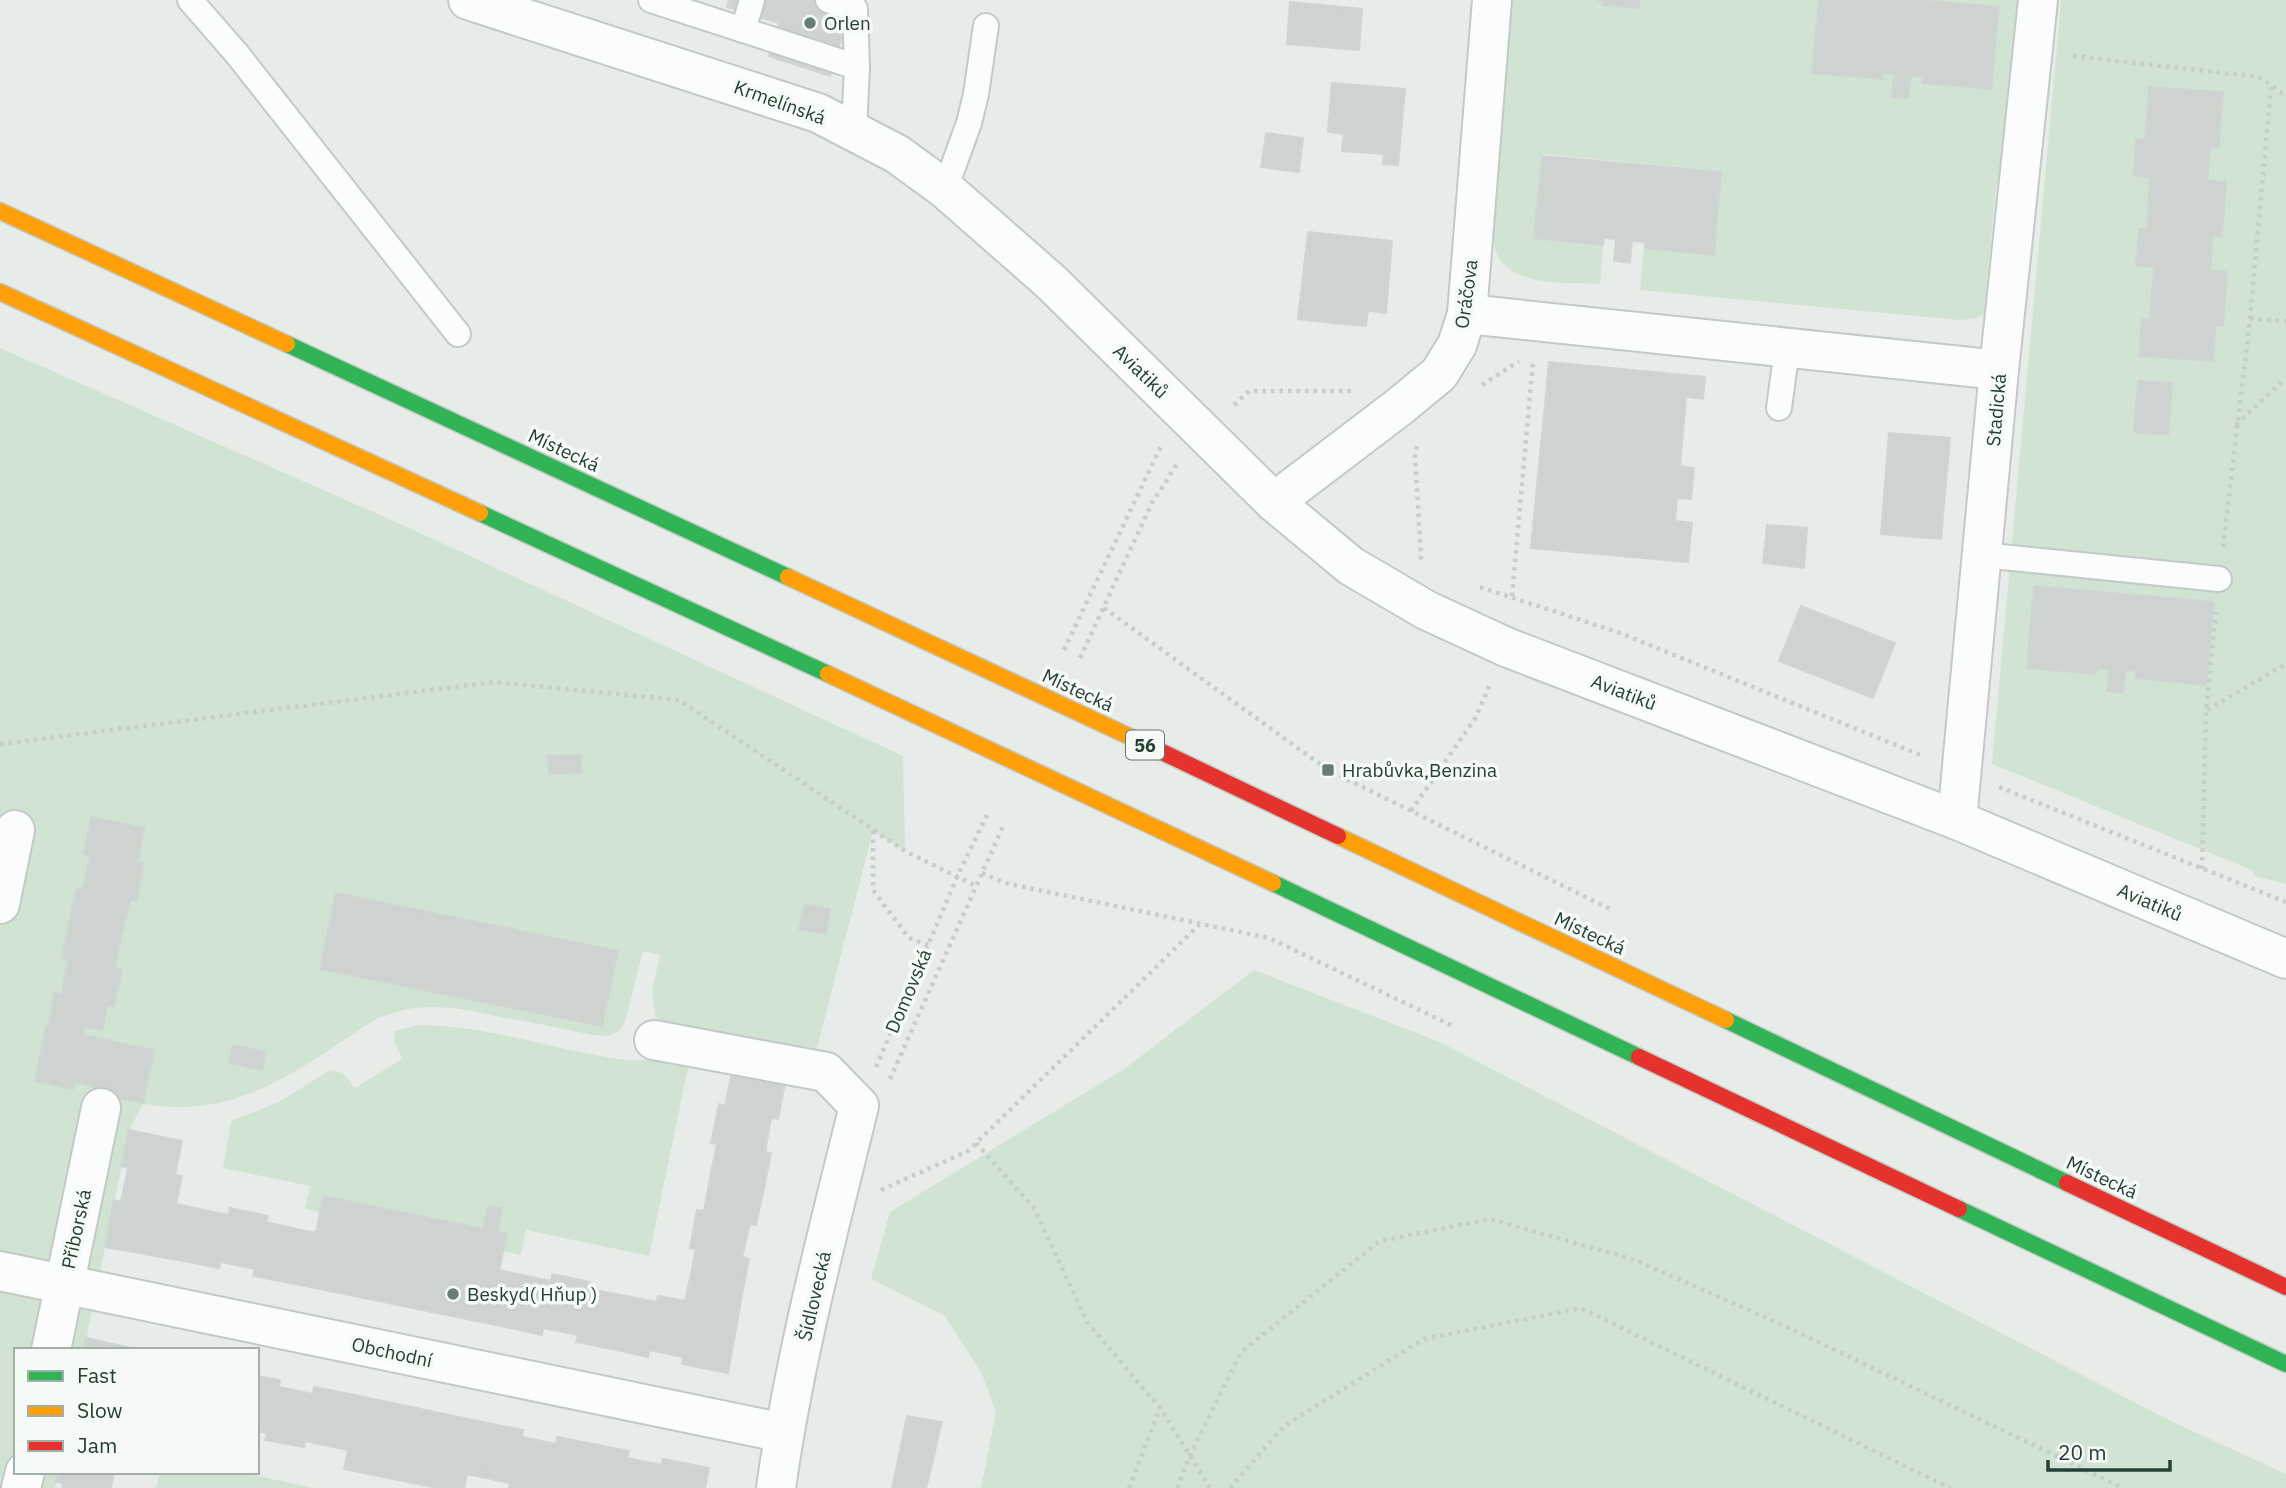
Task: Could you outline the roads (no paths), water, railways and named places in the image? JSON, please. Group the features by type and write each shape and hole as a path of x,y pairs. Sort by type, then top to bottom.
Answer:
{"highway":[{"name":"Místecká","path":"0,211 1041,696 2286,1287"},
{"path":"0,292 1021,763 2286,1364"}],"street":[{"name":"Krmelínská","path":"468,0 818,113 897,154 945,189 1051,282"},
{"name":"Oráčova","path":"1274,502 1439,374 1457,345 1467,314 1492,0"},
{"name":"Stadická","path":"1958,820 1999,370 2038,0"},
{"name":"Aviatiků","path":"1051,282 1193,447 1274,502 1351,566 1426,610 1506,647 1958,820 2286,959"},
{"path":"1467,314 1536,336 1787,348 1999,370"},
{"path":"0,904 15,830"},
{"name":"Šídlovecká","path":"654,1040 826,1072 859,1106 784,1433 776,1488"},
{"name":"Příborská","path":"51,1348 101,1108"},
{"name":"Obchodní","path":"0,1272 784,1433"}],"lane":[{"path":"190,0 237,54 458,334"},
{"path":"651,0 857,67"},
{"path":"743,30 752,0"},
{"path":"828,0 855,9 857,67 853,130"},
{"path":"945,189 974,104 986,26"},
{"path":"1779,408 1787,348"},
{"path":"1982,555 2220,579"}],"place":[{"name":"Orlen","path":"810,23"},
{"name":"Hrabůvka,Benzina","path":"1328,770"},
{"name":"Beskyd( Hňup )","path":"453,1294"}]}
